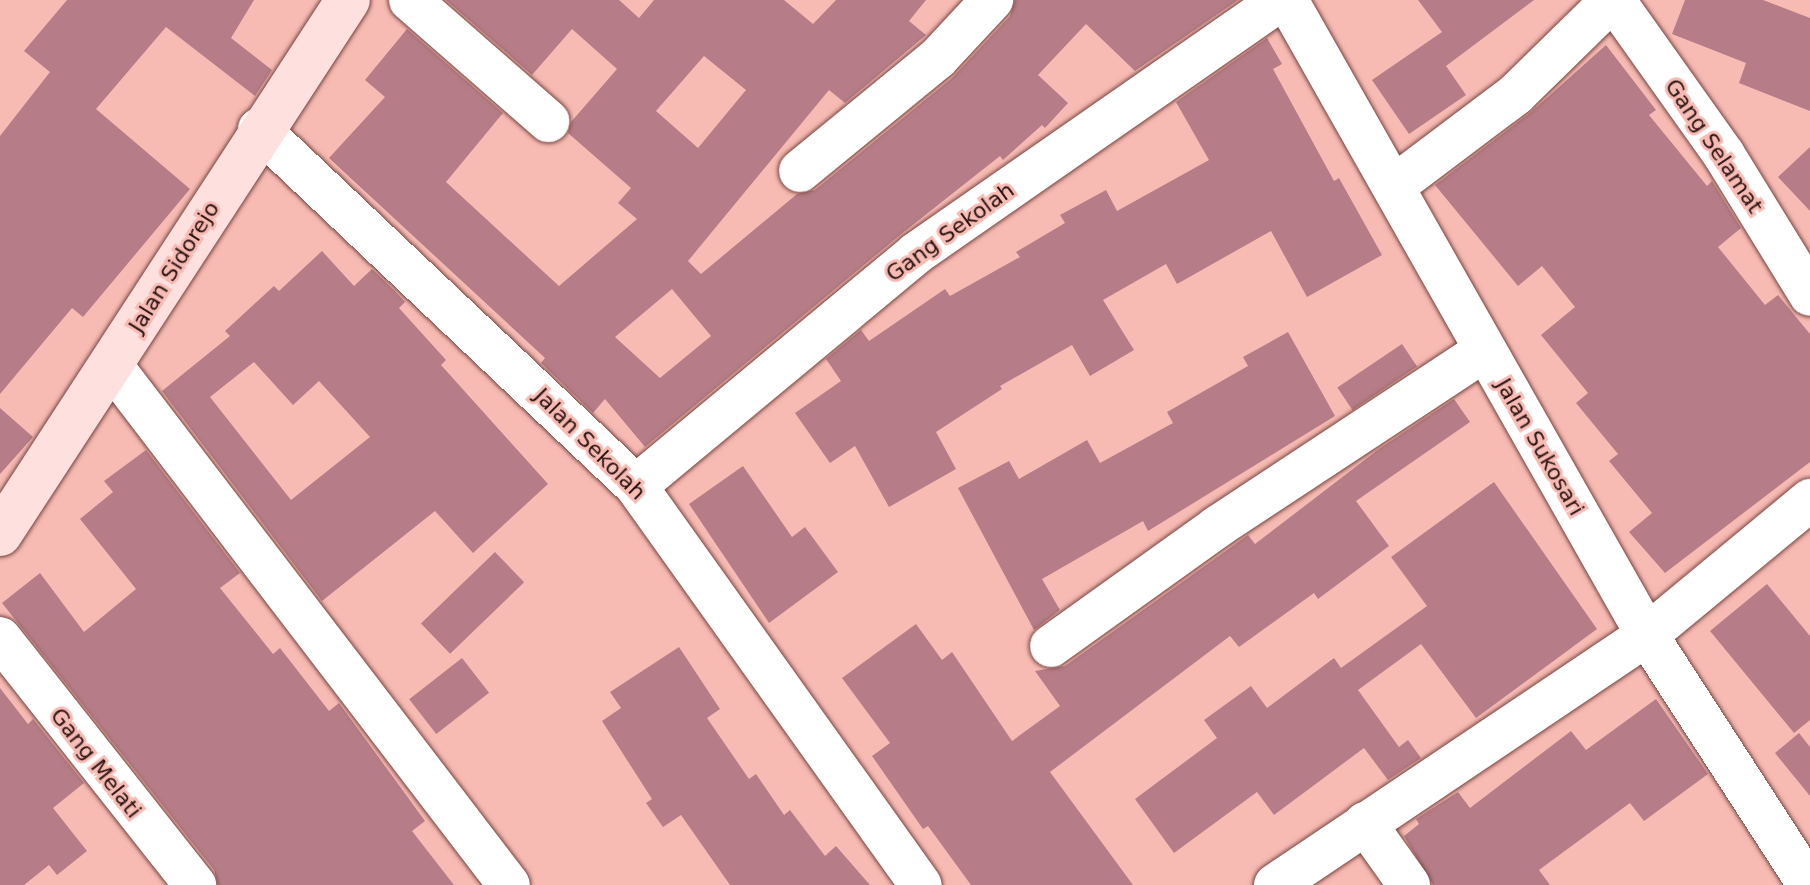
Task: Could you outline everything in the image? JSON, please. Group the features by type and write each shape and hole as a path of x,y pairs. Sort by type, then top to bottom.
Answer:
{"street":[{"name":"Jalan Sidorejo","path":"0,534 112,366 259,129 348,0"},
{"path":"410,0 548,121"},
{"path":"800,171 937,59 992,0"},
{"name":"Gang Sekolah","path":"636,486 915,254 1280,0"},
{"name":"Jalan Sukosari","path":"1287,0 1647,635 1809,885"},
{"path":"1394,186 1516,94 1613,0"},
{"name":"Gang Selamat","path":"1613,0 1724,155 1810,295"},
{"name":"Jalan Sekolah","path":"259,129 636,486 921,885"},
{"path":"1051,646 1217,527 1485,350"},
{"path":"112,366 509,885"},
{"path":"1275,885 1647,635 1810,500"},
{"name":"Gang Melati","path":"0,638 195,885"},
{"path":"1365,823 1409,885"}],"building":[{"path":"67,0 254,0 231,38 272,70 255,96 166,27 96,109 190,189 83,317 72,308 0,394 0,136 50,72 24,51"},
{"path":"446,0 619,0 639,18 654,0 784,0 813,24 836,0 926,0 909,21 926,35 845,103 829,90 688,261 701,274 797,194 815,190 952,78 1010,16 1015,0 1238,0 1135,71 1086,24 1038,75 1068,103 1045,128 1042,125 1003,160 1000,156 900,235 645,447 605,399 593,413 541,363 545,358 329,158 385,97 365,80 407,29 503,113 446,182 559,286 637,219 618,203 631,188 568,133 571,122 617,69 572,29 532,75","holes":["704,56 746,90 698,148 656,111","672,289 711,336 660,378 615,337"]},
{"path":"1418,0 1534,0 1446,66 1466,95 1409,134 1372,80 1442,32"},
{"path":"1685,0 1763,0 1810,18 1810,111 1739,83 1746,63 1672,34"},
{"path":"1267,38 1282,64 1273,69 1334,181 1339,178 1382,255 1307,297 1271,231 1177,284 1166,264 1103,300 1134,350 1090,376 1072,345 1000,386 1002,389 936,432 956,469 889,507 855,446 830,463 795,413 841,381 826,359 861,330 869,341 945,289 950,296 1020,257 1016,252 1065,223 1060,215 1106,190 1117,211 1209,160 1176,102"},
{"path":"1606,45 1656,110 1649,115 1707,186 1712,181 1741,228 1718,247 1765,305 1778,295 1810,334 1810,462 1665,573 1629,532 1652,513 1609,461 1618,454 1576,403 1588,393 1541,335 1575,307 1542,266 1518,286 1435,185 1530,113"},
{"path":"1810,147 1810,211 1778,177"},
{"path":"322,251 354,286 372,269 405,302 399,308 446,360 441,365 548,484 473,553 435,511 322,601 162,391 230,336 225,331 274,286 279,291","holes":["254,362 293,405 319,381 370,437 291,500 210,397"]},
{"path":"1288,332 1335,416 1148,531 1143,521 1042,579 1060,610 1034,630 958,488 1009,461 1019,479 1087,440 1100,463 1173,423 1167,412 1248,366 1243,357"},
{"path":"1402,344 1417,366 1352,410 1337,388"},
{"path":"1454,399 1470,422 1356,501 1389,546 1318,599 1314,593 1239,647 1230,636 1050,772 1133,885 971,885 928,826 923,829 872,756 890,743 842,678 916,624 942,660 952,652 1012,741 1060,706 1035,671 1065,666 1248,535 1255,544 1379,449"},
{"path":"0,408 33,437 0,474"},
{"path":"146,450 240,573 220,588 273,654 280,648 329,711 339,703 425,821 412,831 454,885 218,885 214,870 2,603 40,573 84,632 136,589 80,519 113,492 104,481"},
{"path":"743,466 792,537 805,527 838,572 769,623 689,504"},
{"path":"1494,482 1597,629 1476,718 1421,644 1358,690 1399,747 1408,740 1421,758 1388,780 1364,748 1274,815 1257,792 1174,853 1135,799 1217,738 1204,720 1251,686 1267,708 1334,658 1341,668 1427,606 1391,557"},
{"path":"495,552 524,582 450,654 421,624"},
{"path":"1767,584 1810,636 1810,720 1794,733 1710,631"},
{"path":"679,647 720,709 707,718 749,779 756,774 784,815 790,810 825,856 836,846 870,885 730,885 681,815 663,827 646,803 652,799 602,721 621,708 610,692"},
{"path":"462,658 489,693 436,734 409,699"},
{"path":"0,688 28,724 33,719 84,783 53,808 87,851 57,875 49,865 24,885 0,885"},
{"path":"1656,699 1708,774 1644,821 1630,803 1539,870 1550,885 1433,885 1404,836 1419,824 1416,819 1458,792 1470,808 1571,731 1586,750"},
{"path":"1799,733 1810,747 1810,796 1775,753"}]}
